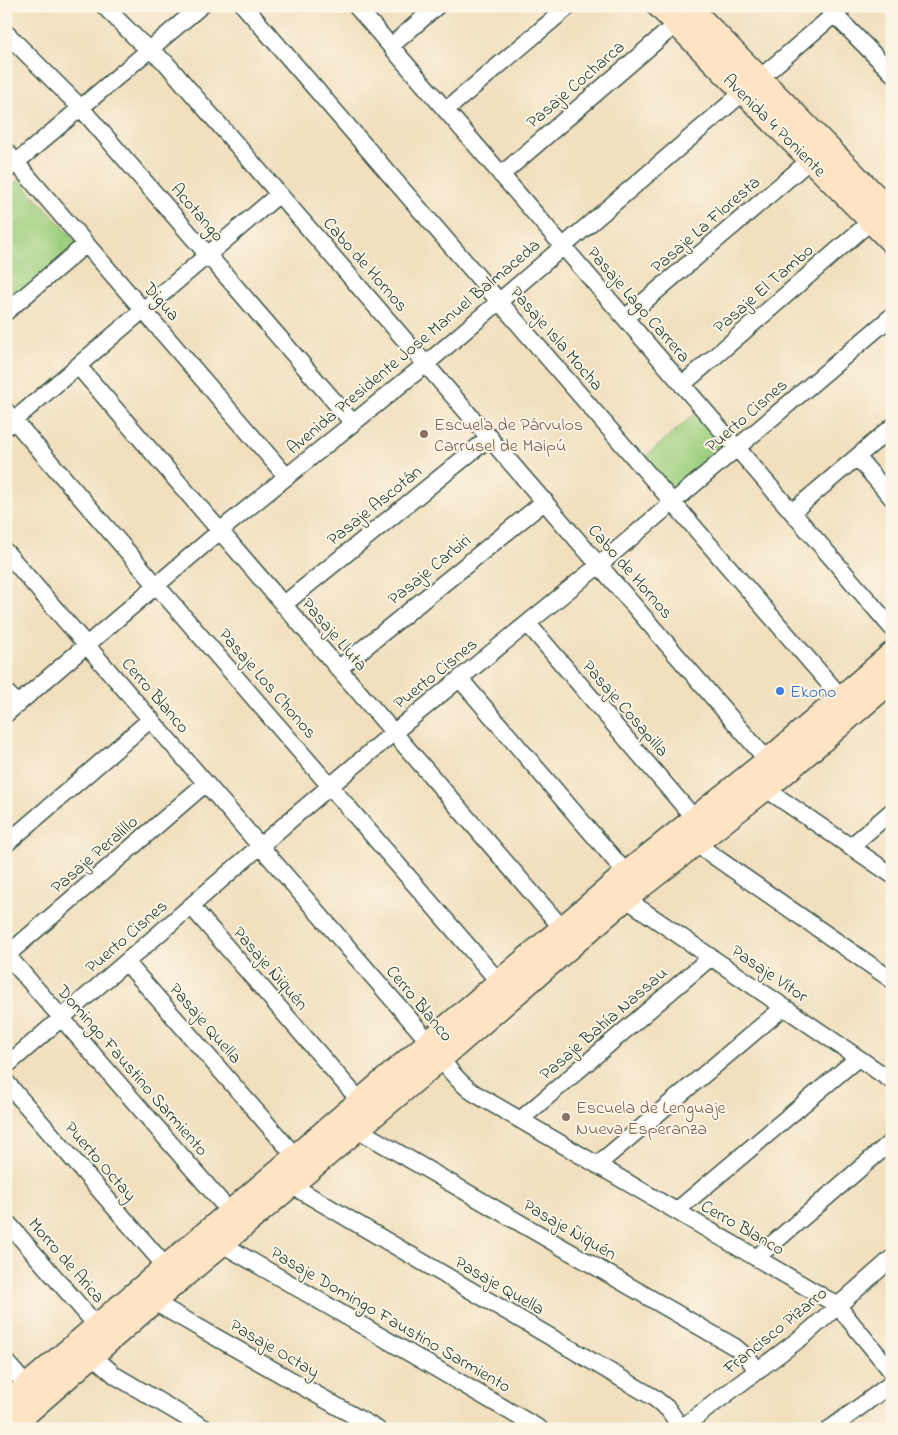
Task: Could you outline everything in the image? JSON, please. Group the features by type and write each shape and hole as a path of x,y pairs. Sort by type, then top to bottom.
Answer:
{"street":[{"name":"Cabo de Hornos","path":"104,6 139,41 162,58 767,760"},
{"path":"10,162 81,108 201,6"},
{"name":"Pasaje Isla Mocha","path":"244,6 840,696"},
{"name":"Pasaje Lago Carrera","path":"356,6 892,628"},
{"path":"391,46 437,6"},
{"path":"446,110 569,6"},
{"name":"Avenida 4 Poniente","path":"658,6 892,243"},
{"name":"Avenida 4 Poniente","path":"689,6 892,212"},
{"path":"835,9 892,73"},
{"name":"Avenida Presidente Jose Manuel Balmaceda","path":"12,710 221,530 426,364 499,302 743,93 835,9"},
{"name":"Pasaje Cocharca","path":"502,175 676,24"},
{"name":"Acotango","path":"6,33 81,108 353,423"},
{"name":"Pasaje La Floresta","path":"625,318 810,160"},
{"name":"Digua","path":"10,162 86,244 287,477"},
{"path":"9,419 78,366 279,194"},
{"name":"Pasaje El Tambo","path":"682,385 870,222"},
{"path":"6,312 86,244"},
{"name":"Puerto Cisnes","path":"6,1066 330,786 600,565 892,316"},
{"name":"Pasaje Lluta","path":"78,366 562,928"},
{"name":"Pasaje Los Chonos","path":"9,419 156,585 499,982"},
{"path":"792,512 892,427"},
{"name":"Pasaje Ascotán","path":"283,605 490,437"},
{"path":"856,457 892,498"},
{"name":"Pasaje Carbiri","path":"338,668 545,501"},
{"name":"Cerro Blanco","path":"6,552 470,1090 837,1305 892,1372"},
{"name":"Pasaje Cosapilla","path":"528,624 694,818"},
{"path":"9,1429 154,1302 357,1129 435,1051 499,982 626,872 767,760 892,653"},
{"path":"460,678 626,872"},
{"path":"6,1403 360,1101 435,1051 766,789 892,681"},
{"path":"6,692 12,710"},
{"path":"6,844 151,719"},
{"name":"Pasaje Peralillo","path":"7,954 206,783"},
{"path":"766,789 892,875"},
{"path":"850,847 892,810"},
{"path":"695,844 892,980"},
{"name":"Pasaje Vítor","path":"626,898 892,1080"},
{"name":"Pasaje Ñiquén","path":"191,906 360,1101"},
{"name":"Domingo Faustino Sarmiento","path":"7,954 230,1212"},
{"name":"Pasaje Bahía Nassau","path":"520,1120 711,957"},
{"name":"Pasaje Quella","path":"126,962 295,1156"},
{"path":"597,1165 784,1007"},
{"path":"676,1211 858,1058"},
{"name":"Puerto Octay","path":"6,1082 166,1266"},
{"name":"Pasaje Ñiquén","path":"357,1129 734,1347 748,1358 758,1371"},
{"path":"756,1258 892,1141"},
{"name":"Pasaje Quella","path":"291,1186 653,1397 668,1409 681,1428"},
{"name":"Morro de Arica","path":"6,1221 97,1326"},
{"name":"Pasaje Domingo Faustino Sarmiento","path":"222,1244 540,1429"},
{"name":"Francisco Pizarro","path":"681,1428 806,1334 892,1258"},
{"name":"Pasaje Octay","path":"154,1302 377,1429"},
{"path":"93,1356 116,1376 206,1429"},
{"path":"6,1362 27,1386"},
{"path":"830,1429 892,1383"}],"green space":[{"path":"19,180 76,241 76,247 6,307 6,190"},
{"path":"698,411 730,449 676,495 644,458"}],"place":[{"name":"Escuela de Párvulos Carrusel de Maipú","path":"424,434"},
{"name":"Ekono","path":"780,691"},
{"name":"Escuela de Lenguaje Nueva Esperanza","path":"566,1117"}]}
